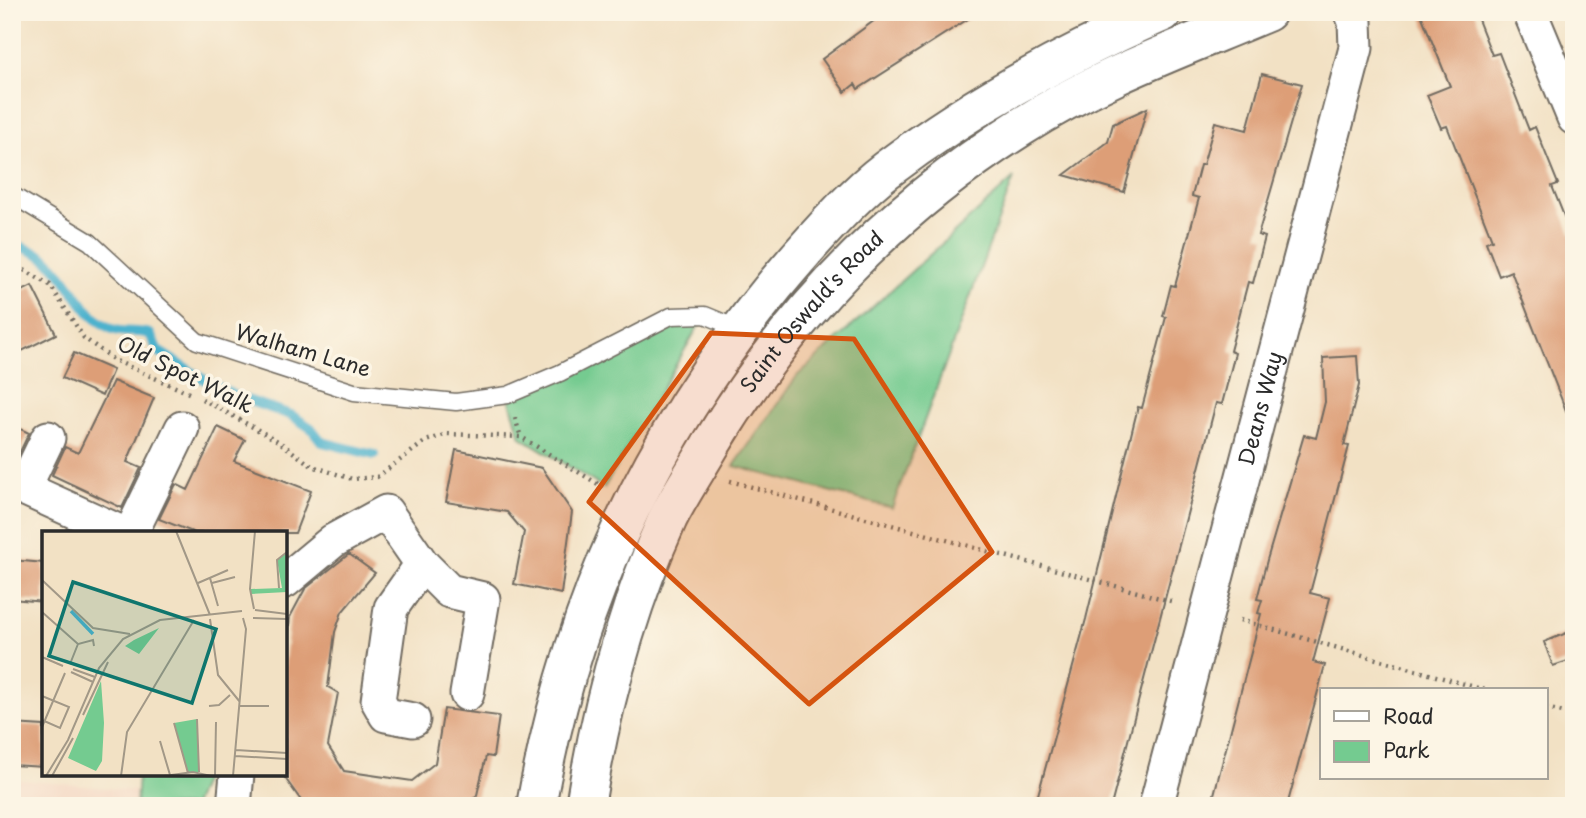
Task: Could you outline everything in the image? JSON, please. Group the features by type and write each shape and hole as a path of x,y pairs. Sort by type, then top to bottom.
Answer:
{"main road":[{"name":"Saint Oswald's Road","path":"536,806 574,648 632,502 689,400 739,329 802,252 884,171 997,94 1163,12"},
{"name":"Saint Oswald's Road","path":"585,806 599,723 631,614 669,517 764,363 808,309 845,267 930,189 1022,126 1089,89 1267,12"}],"street":[{"name":"Deans Way","path":"1156,806 1205,611 1356,48 1355,21 1351,12"},
{"path":"1530,12 1574,118"},
{"path":"132,531 182,428"},
{"path":"48,438 18,485 91,526 113,531"},
{"path":"287,579 332,541 386,512 422,564 449,591 483,599 467,694"},
{"path":"413,720 386,715 378,701 391,608 422,564"},
{"path":"234,806 237,776"}],"lane":[{"name":"Walham Lane","path":"12,195 90,242 197,341 354,392 456,402 508,395 561,373 671,316 705,315 739,329"}],"path":[{"name":"Old Spot Walk","path":"12,263 50,285 84,338 114,360 223,408 312,466 352,479 377,477 426,441 447,434 521,437 632,502"},
{"path":"695,471 1478,688"},
{"path":"1548,708 1574,715"}],"highlighted area":[{"path":"711,333 854,339 992,552 809,704 589,502"}],"shaded area":[{"path":"12,779 137,791 135,806 12,806"}],"green space":[{"path":"1014,178 892,508 734,466 797,376"},
{"path":"705,315 604,488 521,437 508,395 671,316"},
{"path":"138,776 204,779 193,806 136,806"}],"building":[{"path":"886,12 979,12 858,89 855,84 845,92 822,59"},
{"path":"1420,12 1475,12 1492,55 1499,53 1529,130 1535,127 1558,184 1552,186 1574,241 1574,431 1511,271 1499,276 1486,242 1492,240 1447,126 1441,128 1427,95 1450,86"},
{"path":"1262,74 1302,84 1258,235 1265,237 1253,283 1248,282 1230,351 1235,353 1222,404 1216,403 1111,806 1035,806 1086,619 1138,407 1142,408 1166,317 1163,316 1171,285 1175,286 1199,198 1192,196 1200,165 1203,165 1215,122 1247,130"},
{"path":"1147,108 1124,192 1064,175 1108,142 1113,124"},
{"path":"32,286 56,334 12,356 12,296"},
{"path":"74,353 113,370 102,396 62,378"},
{"path":"1357,356 1359,385 1344,445 1349,446 1310,593 1330,598 1313,662 1325,665 1287,806 1211,806 1261,614 1258,613 1262,600 1257,599 1267,560 1304,435 1316,438 1325,402 1323,358"},
{"path":"113,381 154,398 127,462 141,468 122,508 52,475 65,447 78,453"},
{"path":"12,425 29,433 17,458 12,456"},
{"path":"218,427 245,440 234,461 311,491 295,533 287,533 190,531 159,519 176,484 188,490"},
{"path":"456,450 542,468 572,512 561,594 514,584 524,532 507,512 446,502"},
{"path":"349,554 375,573 342,612 335,632 328,687 338,693 328,746 344,771 412,781 435,763 444,709 499,716 493,757 486,756 477,795 466,806 305,806 285,776 287,644 290,617 305,589"},
{"path":"12,560 42,563 42,602 12,599"},
{"path":"1574,630 1574,659 1553,666 1544,642"},
{"path":"12,724 42,726 42,767 12,765"}],"waterway":[{"path":"12,243 39,254 52,264 89,311 108,327 118,331 150,334 158,351 208,382 235,396 291,415 311,428 322,442 374,455"}]}
